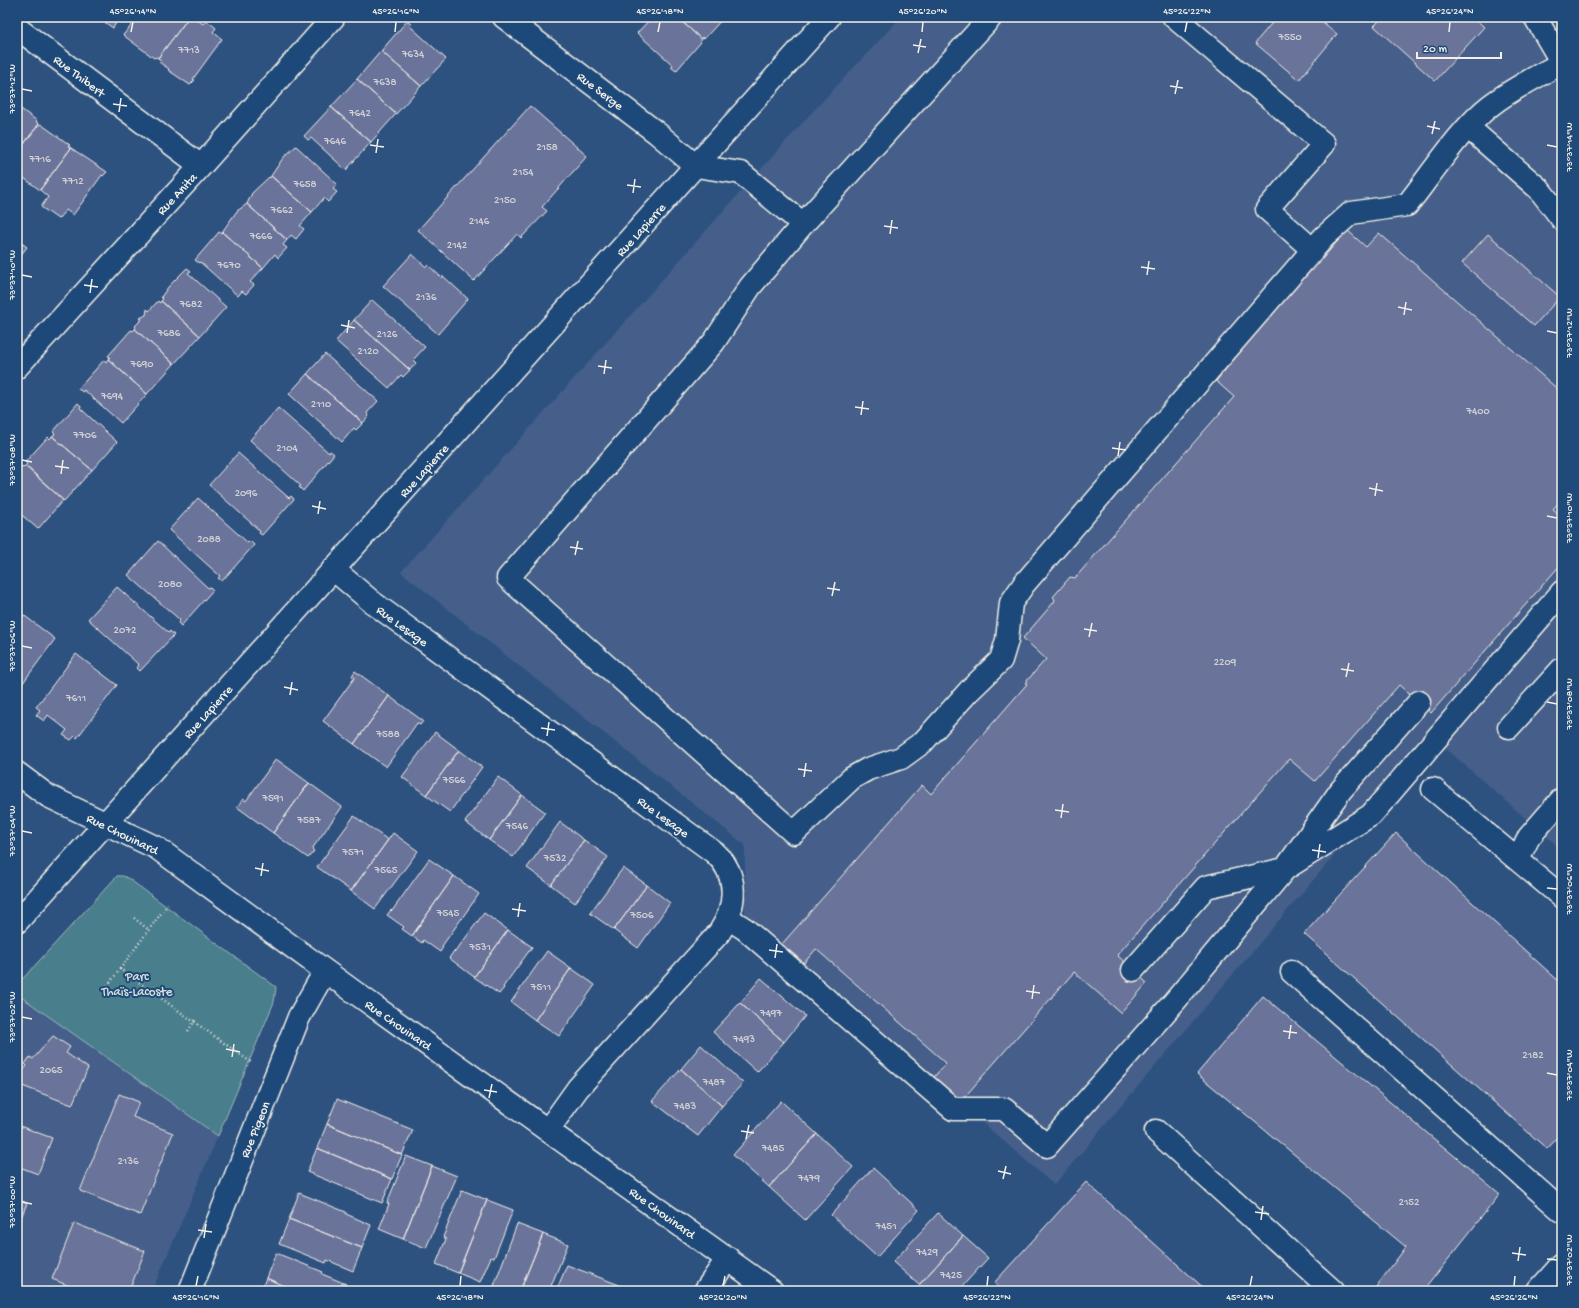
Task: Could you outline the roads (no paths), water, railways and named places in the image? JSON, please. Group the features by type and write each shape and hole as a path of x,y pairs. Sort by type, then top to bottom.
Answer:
{"street":[{"name":"Rue Anita","path":"17,366 201,166 334,17"},
{"name":"Rue Serge","path":"504,17 657,133 696,166"},
{"name":"Rue Lapierre","path":"17,922 829,17"},
{"path":"991,17 803,224 750,287 714,342 508,578 794,833 852,778 868,769 901,758 923,742 969,691 1001,660 1007,640 1011,603 1024,584 1324,237 1351,213 1408,205 1480,114 1498,99 1562,63 1535,17"},
{"path":"1174,17 1324,144 1267,209 1313,250"},
{"name":"Rue Thibert","path":"17,28 201,166"},
{"path":"1469,128 1539,190 1562,219"},
{"path":"696,166 740,173 803,224"},
{"name":"Rue Lesage","path":"333,569 372,602 715,853 725,863 731,876 733,897 728,918 708,945 578,1088 548,1130"},
{"path":"1133,970 1206,887 1285,869 1371,815 1562,592"},
{"path":"1509,727 1562,669"},
{"path":"728,918 745,929 953,1109 1004,1109 1048,1146 1175,1001 1285,869 1341,790 1418,702"},
{"name":"Rue Chouinard","path":"17,773 48,796 157,848 325,971 728,1258 772,1291"},
{"path":"1433,789 1562,897"},
{"path":"1518,859 1529,837 1562,799"},
{"name":"Rue Pigeon","path":"190,1291 299,1016 325,971"},
{"path":"1292,972 1562,1211"},
{"path":"1156,1131 1333,1291"},
{"path":"705,1291 728,1258"},
{"path":"1538,1291 1562,1264"}],"park label":[{"name":"Parc Thaïs-Lacoste","path":"137,982"}]}
